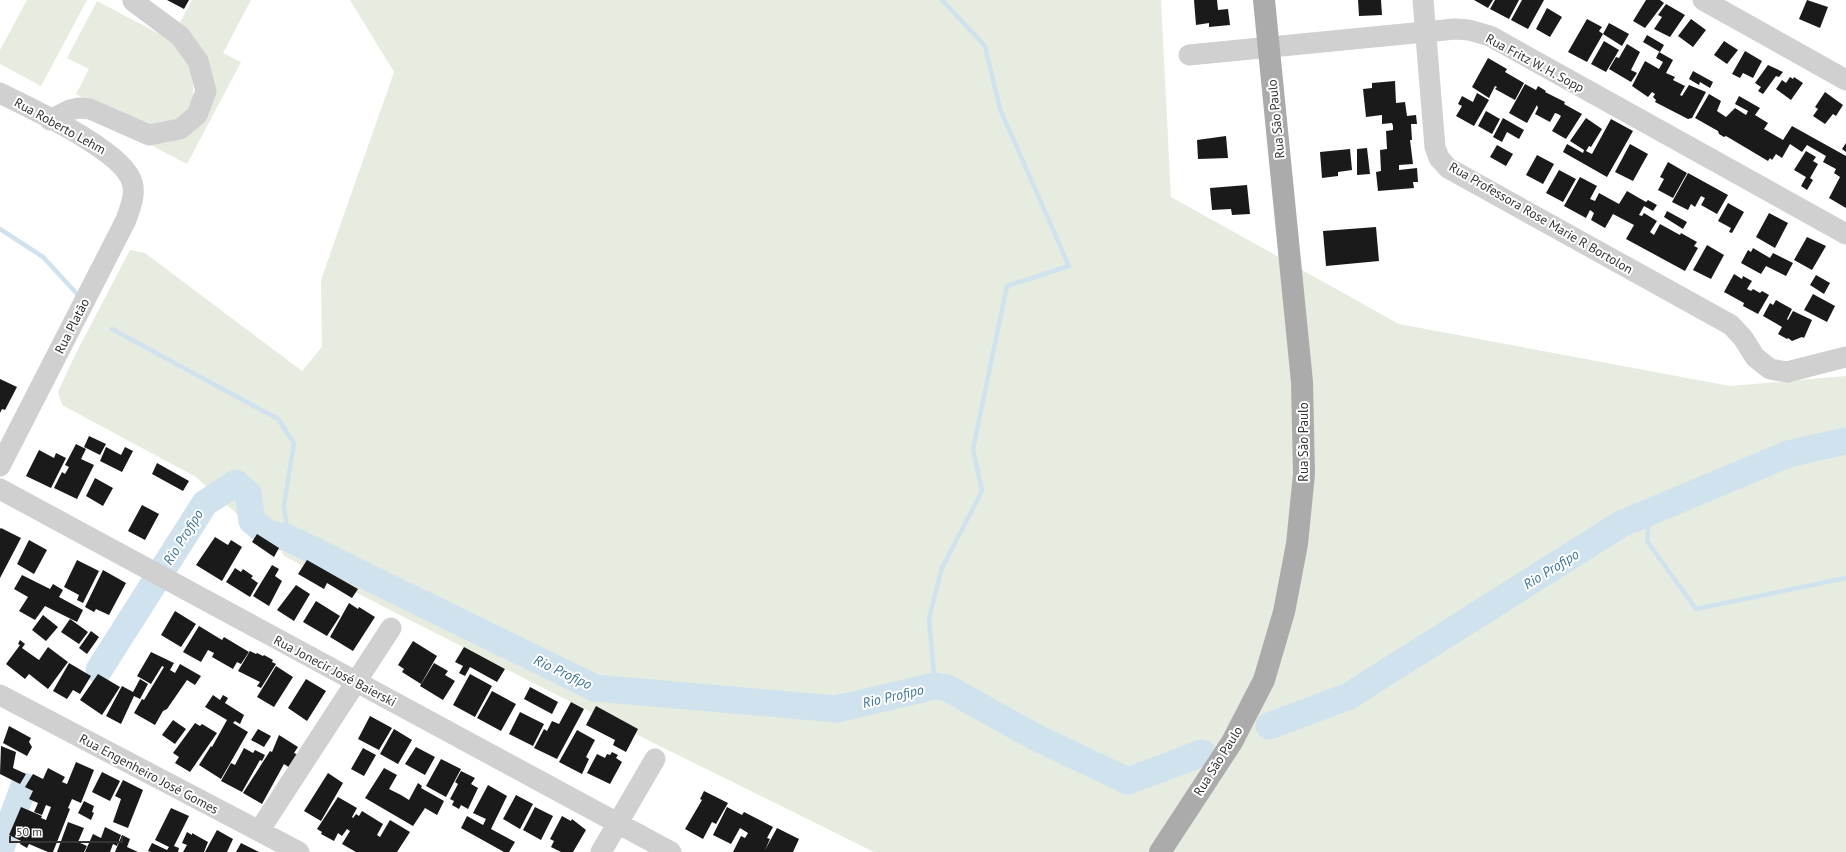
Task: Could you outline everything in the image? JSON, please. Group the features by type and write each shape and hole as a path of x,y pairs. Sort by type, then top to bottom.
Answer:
{"main road":[{"name":"Rua São Paulo","path":"1160,852 1232,742 1264,680 1284,612 1297,544 1304,474 1302,382 1264,0"}],"street":[{"name":"Rua Professora Rose Marie R Bortolon","path":"1423,0 1435,147 1439,158 1448,168 1731,325 1743,338 1755,357 1770,369 1787,372 1846,357"},
{"path":"1703,0 1846,80"},
{"path":"50,120 70,110 78,108 90,109 149,135 180,129 197,114 206,91 198,61 180,36 134,1"},
{"name":"Rua Fritz W. H. Sopp","path":"1189,55 1455,29 1469,30 1490,36 1846,234"},
{"name":"Rua Roberto Lehm","path":"0,93 107,152 121,163 132,182"},
{"name":"Rua Platão","path":"0,466 126,220 132,204 132,182"},
{"name":"Rua Jonecir José Baierski","path":"0,489 671,852"},
{"path":"259,831 391,628"},
{"name":"Rua Engenheiro José Gomes","path":"0,695 299,852"},
{"path":"601,852 655,759"}],"shaded area":[{"path":"27,0 87,0 41,86 0,64 0,50"},
{"path":"192,0 251,0 223,53 241,62 187,164 147,143 173,141 206,112 177,28"},
{"path":"350,0 1161,0 1171,197 1399,324 1730,386 1846,376 1846,852 874,852 573,703 284,556 266,518 238,515 196,477 62,405 58,392 74,357 130,250 145,253 302,371 322,347 321,280 394,72"},
{"path":"97,1 171,40 183,53 190,69 193,85 193,101 187,112 168,126 127,122 76,94 89,69 67,58"}],"building":[{"path":"167,0 189,0 184,9"},
{"path":"1194,0 1217,0 1218,10 1228,9 1230,25 1209,27 1209,23 1196,25"},
{"path":"1358,0 1381,0 1382,15 1359,16"},
{"path":"1474,0 1493,0 1488,8"},
{"path":"1495,0 1519,0 1509,19 1490,9"},
{"path":"1522,0 1544,0 1528,29 1511,20"},
{"path":"1646,0 1660,0 1664,3 1645,28 1633,21"},
{"path":"1807,0 1828,7 1820,28 1799,19"},
{"path":"1666,4 1685,15 1670,37 1654,29 1662,17 1658,15"},
{"path":"1547,8 1562,17 1550,37 1536,29"},
{"path":"1587,19 1602,27 1599,31 1603,34 1587,62 1568,52"},
{"path":"1691,19 1706,30 1693,47 1678,36"},
{"path":"1609,23 1629,34 1622,46 1603,34"},
{"path":"1647,35 1664,45 1660,52 1643,42"},
{"path":"1604,41 1619,50 1606,72 1591,64"},
{"path":"1724,41 1738,50 1727,64 1714,55"},
{"path":"1627,44 1640,52 1631,70 1637,73 1631,82 1609,69 1616,57 1619,58"},
{"path":"1745,51 1762,61 1753,78 1743,73 1740,78 1732,74"},
{"path":"1659,52 1673,60 1666,73 1675,77 1673,80 1685,86 1680,95 1682,96 1689,85 1706,92 1692,118 1688,119 1655,102 1656,100 1653,97 1655,94 1652,92 1648,97 1632,86 1645,61 1659,69 1663,62 1656,58"},
{"path":"1488,58 1507,69 1505,72 1524,83 1515,100 1495,89 1497,87 1495,86 1489,98 1472,87"},
{"path":"1768,65 1783,72 1779,77 1776,76 1763,94 1758,91 1761,87 1755,83"},
{"path":"1693,71 1713,82 1710,88 1700,82 1699,85 1689,79"},
{"path":"1790,77 1793,79 1794,77 1803,83 1791,100 1776,89 1782,80 1786,83"},
{"path":"1395,81 1396,103 1405,102 1407,116 1416,115 1417,124 1411,124 1412,140 1410,140 1413,164 1399,165 1399,170 1417,168 1418,182 1413,182 1414,188 1378,191 1376,172 1381,171 1380,150 1387,149 1386,131 1393,130 1393,126 1392,123 1382,124 1382,115 1366,117 1363,89 1372,88 1372,83"},
{"path":"1525,84 1536,90 1538,86 1546,91 1545,92 1565,102 1564,104 1582,114 1566,139 1552,131 1561,116 1558,114 1555,113 1550,122 1535,114 1538,108 1537,105 1527,123 1509,113"},
{"path":"1825,92 1843,105 1836,116 1833,114 1825,124 1813,116 1818,109 1815,107"},
{"path":"1477,93 1489,100 1474,126 1456,116 1462,106 1458,104 1462,96 1473,102"},
{"path":"1709,94 1721,101 1717,111 1726,117 1735,108 1746,115 1748,111 1735,104 1739,96 1760,108 1755,115 1768,123 1764,129 1783,140 1792,126 1846,156 1846,208 1829,198 1840,177 1834,173 1836,169 1823,162 1826,156 1807,145 1802,152 1790,144 1782,158 1776,154 1772,160 1770,158 1768,161 1726,136 1724,137 1719,134 1718,131 1695,118"},
{"path":"1486,111 1500,119 1492,134 1478,126"},
{"path":"1503,118 1524,130 1519,139 1507,132 1502,142 1493,137"},
{"path":"1586,118 1602,129 1591,147 1589,146 1586,151 1592,154 1611,119 1633,131 1607,177 1563,152 1567,144 1583,153 1584,150 1570,141"},
{"path":"1226,136 1228,158 1198,159 1197,140"},
{"path":"1846,143 1846,152 1842,149"},
{"path":"1630,144 1648,154 1633,181 1615,172"},
{"path":"1497,145 1513,154 1506,166 1490,157"},
{"path":"1367,148 1370,174 1357,175 1357,149"},
{"path":"1350,149 1352,170 1338,172 1338,176 1322,178 1320,152"},
{"path":"1806,151 1816,157 1813,161 1818,164 1810,178 1813,180 1807,190 1801,186 1806,177 1794,170"},
{"path":"1537,155 1554,164 1543,184 1526,175"},
{"path":"1668,162 1687,173 1673,198 1658,190 1664,179 1660,177"},
{"path":"1559,170 1576,179 1563,202 1546,193"},
{"path":"1688,173 1728,195 1717,214 1701,205 1705,198 1701,196 1695,207 1691,204 1688,210 1672,202"},
{"path":"1580,177 1597,186 1590,199 1595,201 1599,193 1619,204 1627,191 1646,202 1648,200 1657,205 1653,211 1644,206 1639,215 1642,216 1644,213 1657,221 1650,232 1654,235 1660,224 1697,242 1694,246 1698,248 1685,271 1626,239 1634,225 1613,214 1605,228 1591,220 1594,213 1590,210 1586,218 1564,206"},
{"path":"1247,185 1250,214 1232,215 1231,209 1212,210 1210,188"},
{"path":"1728,203 1744,212 1732,233 1729,232 1731,228 1718,221"},
{"path":"1667,211 1687,222 1683,229 1664,217"},
{"path":"1769,213 1788,223 1775,248 1756,237"},
{"path":"1376,227 1379,261 1326,266 1323,231"},
{"path":"1807,237 1826,246 1812,270 1794,260"},
{"path":"1707,245 1724,255 1711,279 1693,270"},
{"path":"1753,248 1770,258 1773,253 1793,263 1786,276 1766,266 1761,274 1741,263 1748,250 1751,252"},
{"path":"1734,274 1742,279 1743,276 1752,281 1747,289 1751,291 1753,289 1760,293 1762,291 1769,295 1758,314 1743,306 1744,303 1724,292"},
{"path":"1816,275 1830,283 1824,294 1810,285"},
{"path":"1813,294 1835,306 1827,322 1804,310"},
{"path":"1776,300 1792,309 1787,319 1788,320 1793,311 1812,320 1804,338 1802,337 1792,341 1788,338 1787,339 1778,334 1782,327 1763,316 1770,303 1773,305"},
{"path":"0,379 17,387 5,410 2,409 0,413"},
{"path":"89,436 106,444 100,455 84,447"},
{"path":"76,444 86,449 81,459 94,465 77,499 54,488 62,472 65,474 69,467 65,465"},
{"path":"106,447 121,455 125,447 133,451 122,472 100,461"},
{"path":"39,450 54,458 56,453 66,458 51,488 26,476"},
{"path":"157,463 189,481 183,491 152,474"},
{"path":"95,478 113,488 103,506 86,496"},
{"path":"142,505 159,514 145,540 128,531"},
{"path":"1,528 21,538 0,578 0,529"},
{"path":"257,534 279,548 274,557 252,542"},
{"path":"215,537 228,545 231,540 242,547 222,581 196,565"},
{"path":"29,540 47,550 34,574 17,564"},
{"path":"77,560 99,571 83,603 77,600 79,595 64,587"},
{"path":"307,560 358,589 352,598 327,583 324,589 298,574"},
{"path":"272,565 279,569 275,576 282,581 269,606 253,596"},
{"path":"235,568 241,572 243,569 253,576 251,578 258,583 250,597 226,582"},
{"path":"103,570 126,583 109,615 96,609 94,612 85,607"},
{"path":"22,575 50,589 53,584 63,590 59,597 83,610 77,622 45,606 35,620 19,611 28,597 14,589"},
{"path":"296,585 310,594 294,621 277,610"},
{"path":"316,601 340,616 327,636 303,622"},
{"path":"349,603 358,609 359,607 375,617 353,651 330,637"},
{"path":"175,611 196,624 181,647 161,635"},
{"path":"43,615 58,627 46,641 32,630"},
{"path":"70,619 88,632 79,644 61,632"},
{"path":"199,626 222,640 224,637 249,652 241,664 237,662 233,669 212,657 214,653 208,650 201,662 183,652"},
{"path":"91,631 99,637 87,654 79,648"},
{"path":"20,640 25,644 22,648 39,660 48,647 68,662 48,689 29,674 25,679 6,664 20,645 18,644"},
{"path":"413,641 437,656 421,684 402,672 404,669 398,665"},
{"path":"464,647 505,669 497,682 470,667 465,676 459,673 463,666 455,662"},
{"path":"250,651 263,656 264,655 273,660 272,662 276,664 261,688 257,686 260,682 238,671"},
{"path":"151,652 174,663 170,670 175,673 180,664 201,676 195,685 187,680 167,709 163,711 155,725 134,713 142,699 144,700 164,667 162,666 151,684 137,676"},
{"path":"69,663 91,676 80,694 73,690 67,699 53,691"},
{"path":"434,663 448,671 445,675 455,681 443,700 420,686"},
{"path":"276,666 293,677 274,707 257,697"},
{"path":"98,674 120,687 102,715 80,700"},
{"path":"470,674 492,686 475,717 453,705"},
{"path":"140,679 148,684 140,699 134,696 121,724 106,716 122,686 133,692"},
{"path":"306,679 326,691 307,721 288,708"},
{"path":"530,687 558,702 552,714 524,699"},
{"path":"492,691 516,704 501,731 477,718"},
{"path":"213,695 220,700 223,695 228,698 225,703 244,715 240,724 235,721 233,723 248,732 221,779 199,765 211,746 212,747 227,720 205,707"},
{"path":"571,702 584,709 557,759 534,748 544,729 547,731 552,721 559,724"},
{"path":"596,706 638,729 626,752 613,745 615,740 586,725"},
{"path":"520,712 544,724 533,746 509,734"},
{"path":"370,716 392,728 379,750 358,739"},
{"path":"173,720 186,729 175,744 162,735"},
{"path":"195,723 200,726 202,724 217,733 190,772 175,763 179,757 173,753"},
{"path":"9,726 31,738 29,742 32,747 27,756 3,743"},
{"path":"258,729 271,736 264,747 251,740"},
{"path":"394,729 412,740 398,764 380,754"},
{"path":"577,730 595,740 586,757 589,759 582,774 559,762"},
{"path":"279,735 298,747 294,753 298,755 290,768 284,764 262,804 243,793 270,751 272,752"},
{"path":"1,746 16,752 13,768 26,774 20,784 0,774"},
{"path":"416,747 435,757 425,775 405,764"},
{"path":"244,748 253,753 255,750 265,755 262,761 260,760 242,792 221,781 231,763 235,765"},
{"path":"363,748 376,755 364,776 351,769"},
{"path":"612,752 618,755 616,758 622,762 610,784 587,773 597,754 605,758 607,754 610,755"},
{"path":"441,759 461,769 446,797 426,786"},
{"path":"76,762 94,770 81,803 72,799 68,808 70,809 53,852 48,852 29,844 27,848 20,844 21,841 9,835 21,807 42,816 41,818 46,820 51,807 46,805 42,815 34,812 38,803 29,799 33,791 25,787 33,774 43,779 48,768 65,777 62,782 67,784"},
{"path":"384,768 397,775 389,789 409,800 418,783 422,786 421,788 444,801 437,815 425,808 413,826 365,798"},
{"path":"461,771 475,778 471,784 478,788 468,809 461,805 459,809 452,805 454,801 450,799 458,784 455,782"},
{"path":"102,772 120,781 110,801 92,792"},
{"path":"328,773 343,783 321,821 304,811"},
{"path":"123,780 143,790 128,828 113,822 121,799 115,796"},
{"path":"488,785 507,796 491,829 515,842 509,852 504,852 461,828 467,816 483,825 486,819 473,813"},
{"path":"704,791 728,803 716,824 712,822 703,839 685,829 702,800 700,799"},
{"path":"516,795 533,804 520,829 503,819"},
{"path":"338,797 357,808 352,817 353,818 356,814 359,816 362,811 383,824 377,835 380,837 390,820 410,832 397,852 356,852 342,844 350,831 347,829 342,836 338,833 334,841 321,834 322,832 317,829"},
{"path":"84,801 94,806 92,812 94,813 91,820 78,813"},
{"path":"535,807 553,816 541,840 523,830"},
{"path":"727,807 742,815 744,812 773,827 767,838 770,839 765,850 777,828 799,839 793,852 733,852 741,836 745,838 748,833 740,828 731,844 713,835"},
{"path":"171,808 189,816 174,846 179,848 178,852 148,851 152,843 167,850 169,847 155,840"},
{"path":"562,816 571,821 572,819 586,830 573,852 561,852 551,847 554,841 550,839"},
{"path":"68,822 84,828 78,842 87,846 84,852 57,852"},
{"path":"105,827 121,835 117,846 113,844 110,852 85,852 93,834 101,838"},
{"path":"217,830 233,839 227,852 205,852"},
{"path":"187,832 192,835 192,833 208,842 204,852 183,852 187,845 182,843"},
{"path":"122,835 130,839 127,847 138,852 115,852"},
{"path":"241,843 259,852 236,852"}],"waterway":[{"path":"935,686 929,618 942,568 982,491 973,449 1007,286 1069,266 1000,109 985,46 942,0"},
{"path":"0,229 43,257 78,295"},
{"path":"112,329 278,419 294,443 284,505 288,538"},
{"name":"Rio Profipo","path":"1269,726 1349,696 1621,524 1788,454 1846,441"},
{"name":"Rio Profipo","path":"99,670 205,503 236,483 248,494 252,521 267,533 288,538 595,688 836,709 935,686 947,688 1035,737 1128,781 1202,753"},
{"path":"1650,512 1647,541 1696,609 1846,578"},
{"name":"Rio Profipo","path":"2,845 24,786"}]}
